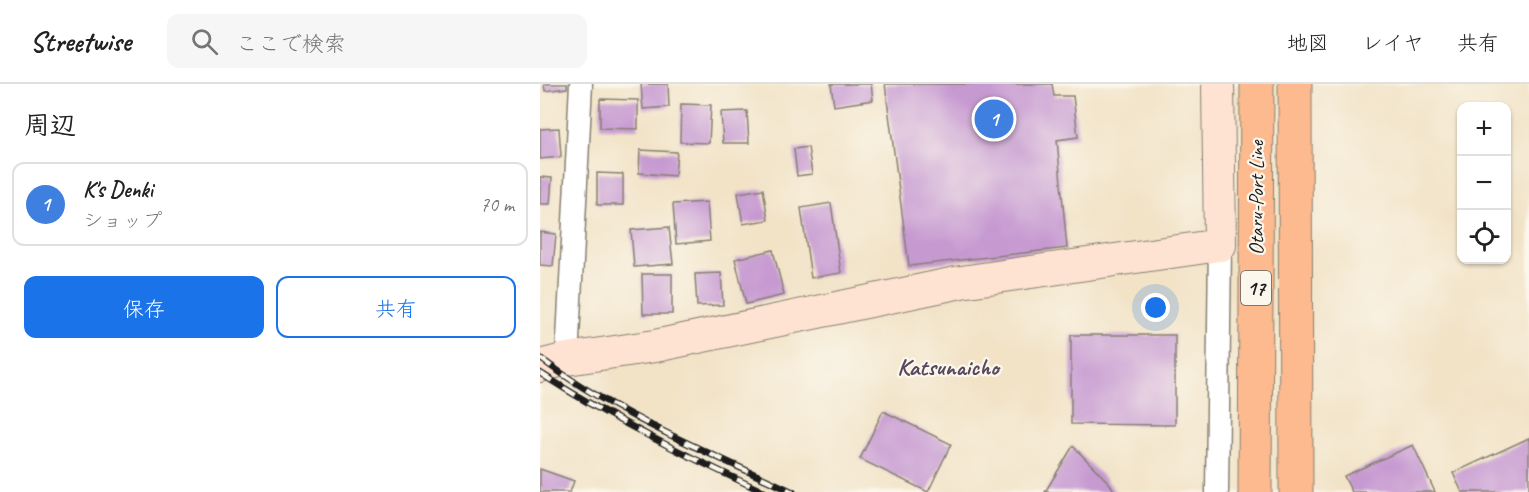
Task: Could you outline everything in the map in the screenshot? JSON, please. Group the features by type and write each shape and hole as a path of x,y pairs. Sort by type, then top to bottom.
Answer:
{"main road":[{"name":"Otaru-Port Line","path":"1255,492 1257,84"},
{"name":"Otaru-Port Line","path":"1295,84 1296,492"}],"street":[{"path":"581,84 553,363 667,344 961,282 1220,245"},
{"path":"1217,492 1220,245 1218,84"}],"building":[{"path":"544,84 567,84 567,88 545,91"},
{"path":"641,84 668,84 669,107 643,109"},
{"path":"831,84 871,84 873,100 834,106"},
{"path":"885,84 1052,84 1054,96 1073,96 1078,137 1057,140 1067,248 909,266"},
{"path":"600,99 638,100 638,129 600,128"},
{"path":"681,104 711,105 709,143 680,142"},
{"path":"747,111 749,143 723,143 721,112"},
{"path":"559,128 561,157 540,159 540,129"},
{"path":"808,147 812,174 797,176 794,149"},
{"path":"640,150 677,152 675,176 639,173"},
{"path":"597,173 623,174 623,205 597,205"},
{"path":"540,177 552,178 550,204 540,204"},
{"path":"763,189 768,220 743,224 738,193"},
{"path":"707,202 710,241 676,244 673,204"},
{"path":"831,203 841,273 811,278 801,208"},
{"path":"669,227 673,264 634,267 631,230"},
{"path":"540,232 556,234 553,266 540,265"},
{"path":"773,250 784,295 746,304 735,259"},
{"path":"721,273 723,305 697,306 695,274"},
{"path":"642,274 672,274 672,314 643,314"},
{"path":"1071,335 1175,335 1175,425 1071,424"},
{"path":"883,411 951,444 928,492 860,459"},
{"path":"1529,438 1529,492 1462,492 1453,473"},
{"path":"1413,445 1435,492 1352,492 1344,476"},
{"path":"1073,446 1110,484 1115,492 1045,492"},
{"path":"540,469 574,481 570,492 540,492"}],"railway":[{"path":"540,358 631,415 793,492"},
{"path":"540,373 650,436 764,492"}],"place":[{"name":"K's Denki","path":"994,119"}],"district":[{"name":"Katsunaicho","path":"948,367"}]}
